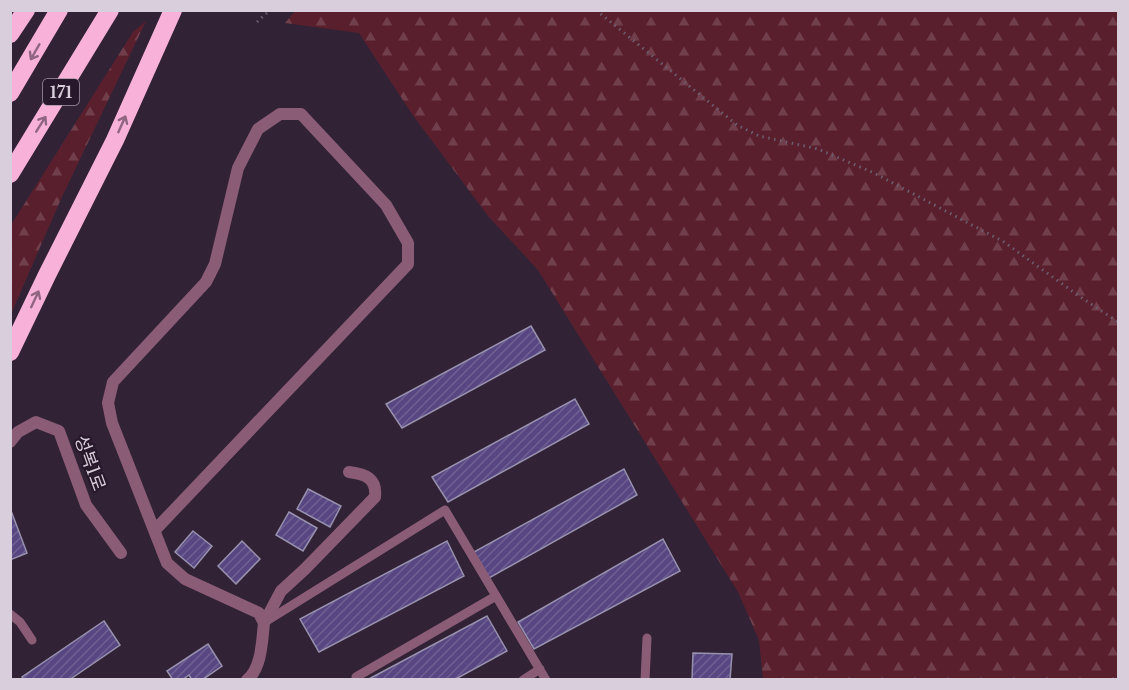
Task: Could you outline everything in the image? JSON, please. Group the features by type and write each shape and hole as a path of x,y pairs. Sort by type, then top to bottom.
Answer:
{"highway":[{"path":"10,34 26,10"},
{"name":"171","path":"10,93 59,10"},
{"name":"171","path":"10,174 110,10"},
{"path":"10,352 115,140 174,10"}],"street":[{"path":"155,530 408,264 408,243 386,205 302,114 280,114 258,129 238,168 215,264 206,282 113,382 108,403 112,423 167,563 185,579 259,613 264,623"},
{"name":"성복1로","path":"10,442 18,432 36,422 59,431 86,504 121,553"},
{"path":"250,678 260,652 264,623 281,591 372,502 375,496 376,489 372,480 364,474 349,472"}],"lane":[{"path":"264,623 445,510 546,680"},
{"path":"356,677 496,596"},
{"path":"10,614 20,622 32,640"},
{"path":"645,680 647,638"},
{"path":"523,680 540,669"}],"path":[{"path":"257,22 270,10"},
{"path":"596,10 737,125 759,135 818,149 874,173 1004,242 1119,322"}],"green space":[{"path":"296,10 1118,11 1118,679 763,679 759,640 738,592 538,270 488,216 412,114 359,33 285,23"},
{"path":"146,21 61,199 11,314 11,225 133,32"}],"building":[{"path":"531,326 545,350 402,428 386,404"},
{"path":"575,399 589,424 448,502 432,477"},
{"path":"624,469 637,495 489,578 474,552"},
{"path":"308,489 341,506 330,527 297,509"},
{"path":"10,508 27,553 10,560"},
{"path":"289,512 317,528 303,551 276,535"},
{"path":"193,531 212,546 194,568 175,552"},
{"path":"663,539 680,571 534,649 518,622"},
{"path":"242,541 260,559 236,584 218,566"},
{"path":"447,541 464,576 319,652 300,619"},
{"path":"487,616 507,651 454,680 367,680"},
{"path":"104,621 120,645 69,680 24,680 22,677"},
{"path":"208,644 222,666 202,680 192,680 189,675 182,680 173,680 167,671"},
{"path":"693,653 732,654 730,680 692,680"}]}
